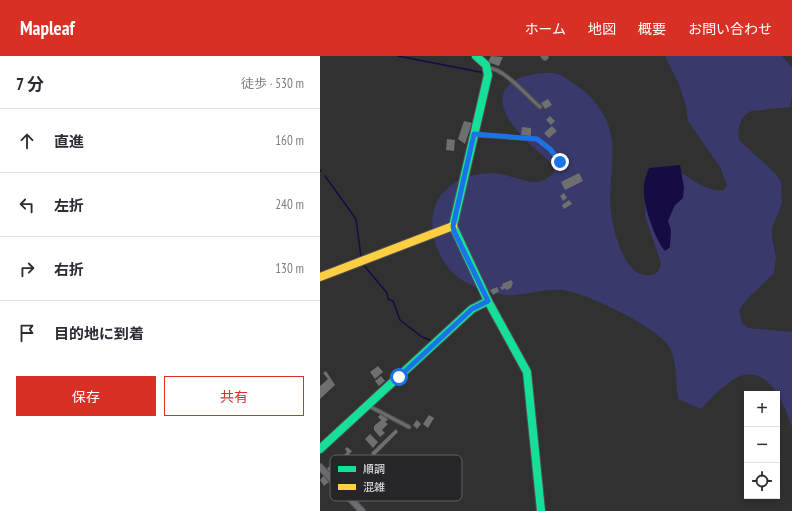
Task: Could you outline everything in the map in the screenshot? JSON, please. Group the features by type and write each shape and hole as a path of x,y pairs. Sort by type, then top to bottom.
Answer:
{"street":[{"path":"476,56 483,62 487,69 488,75 453,226 454,231 488,301 527,372 541,511"},
{"path":"320,277 453,226"},
{"path":"320,449 369,406 472,309 488,301"},
{"path":"320,467 330,477"},
{"path":"352,501 362,511"}],"lane":[{"path":"487,69 490,68 507,77 540,107"},
{"path":"474,134 537,139 550,149 560,162"},
{"path":"369,406 409,427"}],"shaded area":[{"path":"665,56 782,56 792,68 792,96 790,107 751,111 742,119 738,131 739,140 775,173 781,182 782,203 772,228 772,238 776,257 774,273 747,299 739,310 742,323 748,328 792,332 792,427 780,398 780,391 776,391 766,381 758,376 749,374 738,377 728,383 701,409 678,399 675,366 670,348 652,331 638,322 604,304 563,290 549,290 508,295 480,289 465,282 454,274 438,251 432,223 434,210 440,197 454,183 466,177 487,173 500,174 531,182 540,182 554,173 552,165 519,133 513,125 504,108 502,99 504,91 510,84 519,78 543,73 554,73 563,76 586,92 604,116 609,127 612,149 610,203 613,223 620,248 631,268 635,271 645,275 651,275 657,272 661,263 645,216 646,190 655,169 673,169 706,188 715,190 724,190 727,185 720,167 688,121 686,105 678,82"},
{"path":"680,165 684,187 683,198 675,205 668,221 671,230 670,247 665,251 661,246 648,215 644,199 644,183 649,168"}],"building":[{"path":"491,56 503,57 499,66 488,62"},
{"path":"548,99 552,105 545,109 541,103"},
{"path":"550,116 555,121 551,125 546,120"},
{"path":"464,121 472,123 465,144 458,139"},
{"path":"552,126 557,131 549,138 544,133"},
{"path":"522,127 531,128 531,136 521,135"},
{"path":"447,139 455,140 454,151 446,150"},
{"path":"579,173 583,181 565,190 561,182"},
{"path":"564,193 567,198 563,201 560,196"},
{"path":"569,200 572,204 564,209 562,205"},
{"path":"511,280 513,283 511,288 506,290 505,288 502,290 500,287 503,286 502,284"},
{"path":"497,287 499,291 493,295 490,290"},
{"path":"378,366 383,372 375,379 370,372"},
{"path":"326,371 335,385 320,399 320,386 328,379 323,373"},
{"path":"381,376 385,381 379,386 375,381"},
{"path":"382,413 388,420 385,422 388,424 382,430 385,433 380,437 374,430 374,426 381,420 378,417"},
{"path":"429,415 434,418 428,428 423,424"},
{"path":"417,420 421,424 417,429 413,425"},
{"path":"396,429 398,432 375,455 371,453"},
{"path":"370,434 378,442 373,448 365,439"},
{"path":"347,447 352,451 349,454 350,455 344,455 347,452 345,449"},
{"path":"330,466 330,473 326,470"},
{"path":"324,475 330,481 324,486 320,480"}],"waterway":[{"path":"398,56 485,73"},
{"path":"325,176 356,219 361,257"},
{"path":"362,263 387,293 388,299 393,301 400,320 422,337 432,341"}],"traffic: fast":[{"path":"476,56 486,65 488,75 453,226 488,301 527,372 541,511"},
{"path":"320,449 472,309 488,301"}],"traffic: slow":[{"path":"320,277 453,226"}],"route":[{"path":"399,377 472,309 488,301 454,231 453,226 474,134 484,136 532,137 550,149 556,159 560,162"}]}
